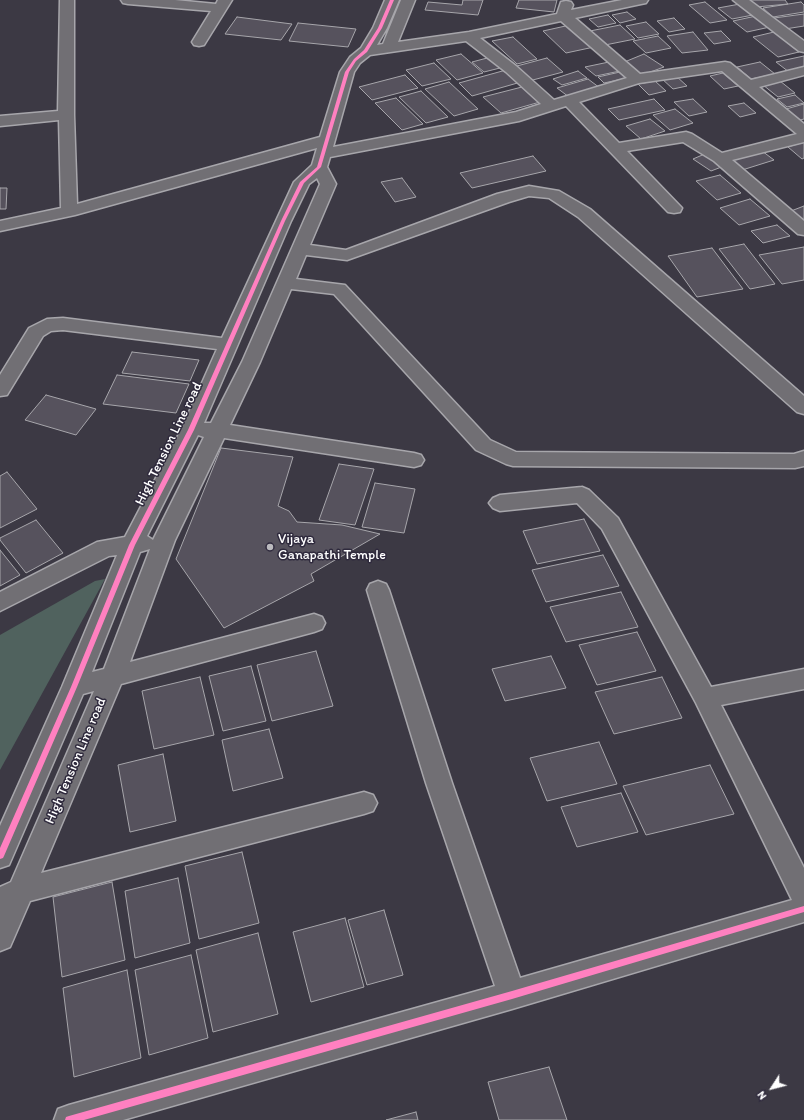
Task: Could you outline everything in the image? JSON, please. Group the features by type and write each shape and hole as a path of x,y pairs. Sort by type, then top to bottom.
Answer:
{"street":[{"path":"67,0 66,115 69,211"},
{"path":"128,0 222,4 199,42"},
{"path":"323,154 347,72 355,60 366,51 380,28 392,0"},
{"path":"389,48 408,0"},
{"path":"563,15 568,0"},
{"path":"366,51 469,36 563,15 641,0"},
{"path":"740,0 804,48"},
{"path":"563,15 637,79"},
{"path":"469,36 511,69 550,105"},
{"path":"0,226 323,154 519,116 550,105 637,79 725,66 804,132"},
{"path":"749,85 804,71"},
{"path":"568,100 674,208"},
{"path":"0,120 66,115"},
{"path":"616,148 686,137 720,158 804,230"},
{"path":"720,158 804,137"},
{"name":"High Tension Line road","path":"0,938 10,895 113,676 164,540 251,362 328,184 323,154"},
{"name":"High Tension Line road","path":"0,856 74,687 132,545 191,430 299,188 323,154"},
{"path":"285,283 343,272 503,198 529,191 552,194 584,213 804,407"},
{"path":"300,249 343,272 484,445 513,459 795,461 804,458"},
{"path":"0,390 7,363 36,332 47,325 63,324 229,345"},
{"path":"191,430 218,430 414,460"},
{"path":"500,503 582,496 610,524 704,698 804,896"},
{"path":"0,602 106,548 164,540"},
{"path":"378,590 439,783 512,995"},
{"path":"74,687 314,623"},
{"path":"704,698 804,679"},
{"path":"10,895 364,803"},
{"path":"69,1120 512,995 804,909"}],"shaded area":[{"path":"105,579 0,770 0,635 95,581"}],"building":[{"path":"463,0 483,0 478,15 425,10 428,2 462,5"},
{"path":"519,0 557,0 554,12 516,8"},
{"path":"749,0 785,0 788,4 756,7"},
{"path":"705,2 727,20 710,23 689,5"},
{"path":"801,2 804,5 804,12 773,17 763,8"},
{"path":"740,4 753,15 732,19 718,8"},
{"path":"627,12 636,19 620,23 612,15"},
{"path":"804,14 804,26 785,29 774,18"},
{"path":"608,15 616,23 598,27 589,19"},
{"path":"756,16 770,27 747,32 733,21"},
{"path":"237,17 292,24 281,40 225,34"},
{"path":"674,18 685,29 669,32 657,21"},
{"path":"646,22 659,34 638,38 626,26"},
{"path":"298,23 356,29 348,47 289,41"},
{"path":"570,25 594,47 566,53 543,31"},
{"path":"620,25 635,39 600,46 585,32"},
{"path":"721,31 731,41 714,44 704,33"},
{"path":"693,32 708,50 682,53 667,36"},
{"path":"774,32 799,52 778,57 753,37"},
{"path":"658,36 671,48 646,53 633,41"},
{"path":"513,37 537,59 517,64 492,41"},
{"path":"461,54 483,73 457,80 436,60"},
{"path":"644,54 664,67 642,75 622,63"},
{"path":"804,56 804,69 789,72 776,62"},
{"path":"491,57 504,67 484,72 472,62"},
{"path":"547,58 563,72 529,81 513,67"},
{"path":"609,62 620,71 596,76 585,67"},
{"path":"760,62 775,74 751,79 737,67"},
{"path":"434,63 451,79 422,86 406,70"},
{"path":"506,70 521,82 472,96 459,83"},
{"path":"578,71 587,78 562,85 553,79"},
{"path":"620,72 627,78 604,83 598,77"},
{"path":"723,73 738,86 724,89 710,76"},
{"path":"405,75 418,88 372,100 359,87"},
{"path":"675,75 687,86 673,89 661,78"},
{"path":"588,79 600,88 569,97 557,88"},
{"path":"655,81 666,91 649,95 638,84"},
{"path":"780,81 795,93 778,97 763,85"},
{"path":"449,82 478,109 454,116 425,89"},
{"path":"522,87 540,102 501,113 483,97"},
{"path":"421,91 448,117 426,123 399,97"},
{"path":"795,95 804,103 787,107 777,99"},
{"path":"396,98 423,124 402,130 375,103"},
{"path":"654,99 665,110 619,120 608,109"},
{"path":"693,99 707,112 689,116 674,102"},
{"path":"744,103 756,113 740,117 728,106"},
{"path":"804,104 804,119 800,120 786,109"},
{"path":"675,109 693,123 670,130 653,115"},
{"path":"650,119 665,131 641,139 626,126"},
{"path":"804,142 804,158 802,159 788,147"},
{"path":"762,151 774,160 739,171 727,161"},
{"path":"707,153 724,166 711,171 693,159"},
{"path":"533,156 546,171 472,188 460,173"},
{"path":"720,175 741,193 717,200 696,181"},
{"path":"402,178 416,197 395,202 381,182"},
{"path":"0,188 7,188 6,209 0,209"},
{"path":"750,199 770,216 739,225 720,208"},
{"path":"804,206 804,221 791,211"},
{"path":"777,225 790,236 763,243 751,231"},
{"path":"744,244 775,284 750,289 719,249"},
{"path":"804,247 804,280 782,284 759,255"},
{"path":"712,248 743,289 697,297 668,256"},
{"path":"132,352 199,360 190,381 122,373"},
{"path":"117,375 189,384 176,413 103,404"},
{"path":"46,395 96,409 76,435 25,420"},
{"name":"Vijaya Ganapathi Temple","path":"221,448 293,457 278,506 289,511 297,522 342,525 380,534 311,574 314,581 224,628 176,559"},
{"path":"339,464 374,469 355,525 319,520"},
{"path":"7,472 37,509 0,528 0,476"},
{"path":"375,483 415,489 404,533 362,527"},
{"path":"584,519 600,551 537,564 523,531"},
{"path":"36,520 63,553 26,573 0,538"},
{"path":"0,550 20,575 0,586"},
{"path":"603,555 619,586 546,602 532,570"},
{"path":"621,592 638,627 566,642 550,607"},
{"path":"637,632 656,671 597,685 579,645"},
{"path":"316,651 333,706 272,721 257,665"},
{"path":"551,656 566,688 505,701 492,669"},
{"path":"251,666 266,721 223,731 209,676"},
{"path":"200,677 214,735 154,749 142,691"},
{"path":"662,677 682,718 614,734 595,692"},
{"path":"269,729 283,778 233,791 222,740"},
{"path":"599,742 617,784 547,801 530,758"},
{"path":"163,754 176,821 130,832 118,765"},
{"path":"710,765 734,814 646,835 623,786"},
{"path":"621,793 638,832 577,847 561,807"},
{"path":"242,852 259,923 199,939 185,866"},
{"path":"178,878 190,943 135,958 125,891"},
{"path":"112,882 125,960 62,977 53,897"},
{"path":"384,910 403,975 367,985 348,920"},
{"path":"345,918 364,987 311,1002 293,932"},
{"path":"258,933 278,1014 213,1032 196,950"},
{"path":"191,955 208,1038 149,1055 135,970"},
{"path":"127,970 141,1058 74,1077 63,988"},
{"path":"549,1067 567,1120 499,1120 488,1082"},
{"path":"416,1112 418,1120 386,1120"}],"cycle path":[{"path":"0,856 74,687 132,545 191,430 283,221 302,182 319,167 347,72 355,60 366,51 380,28 392,0"},
{"path":"69,1120 512,995 804,909"}],"place":[{"name":"Vijaya Ganapathi Temple","path":"270,547"}]}
